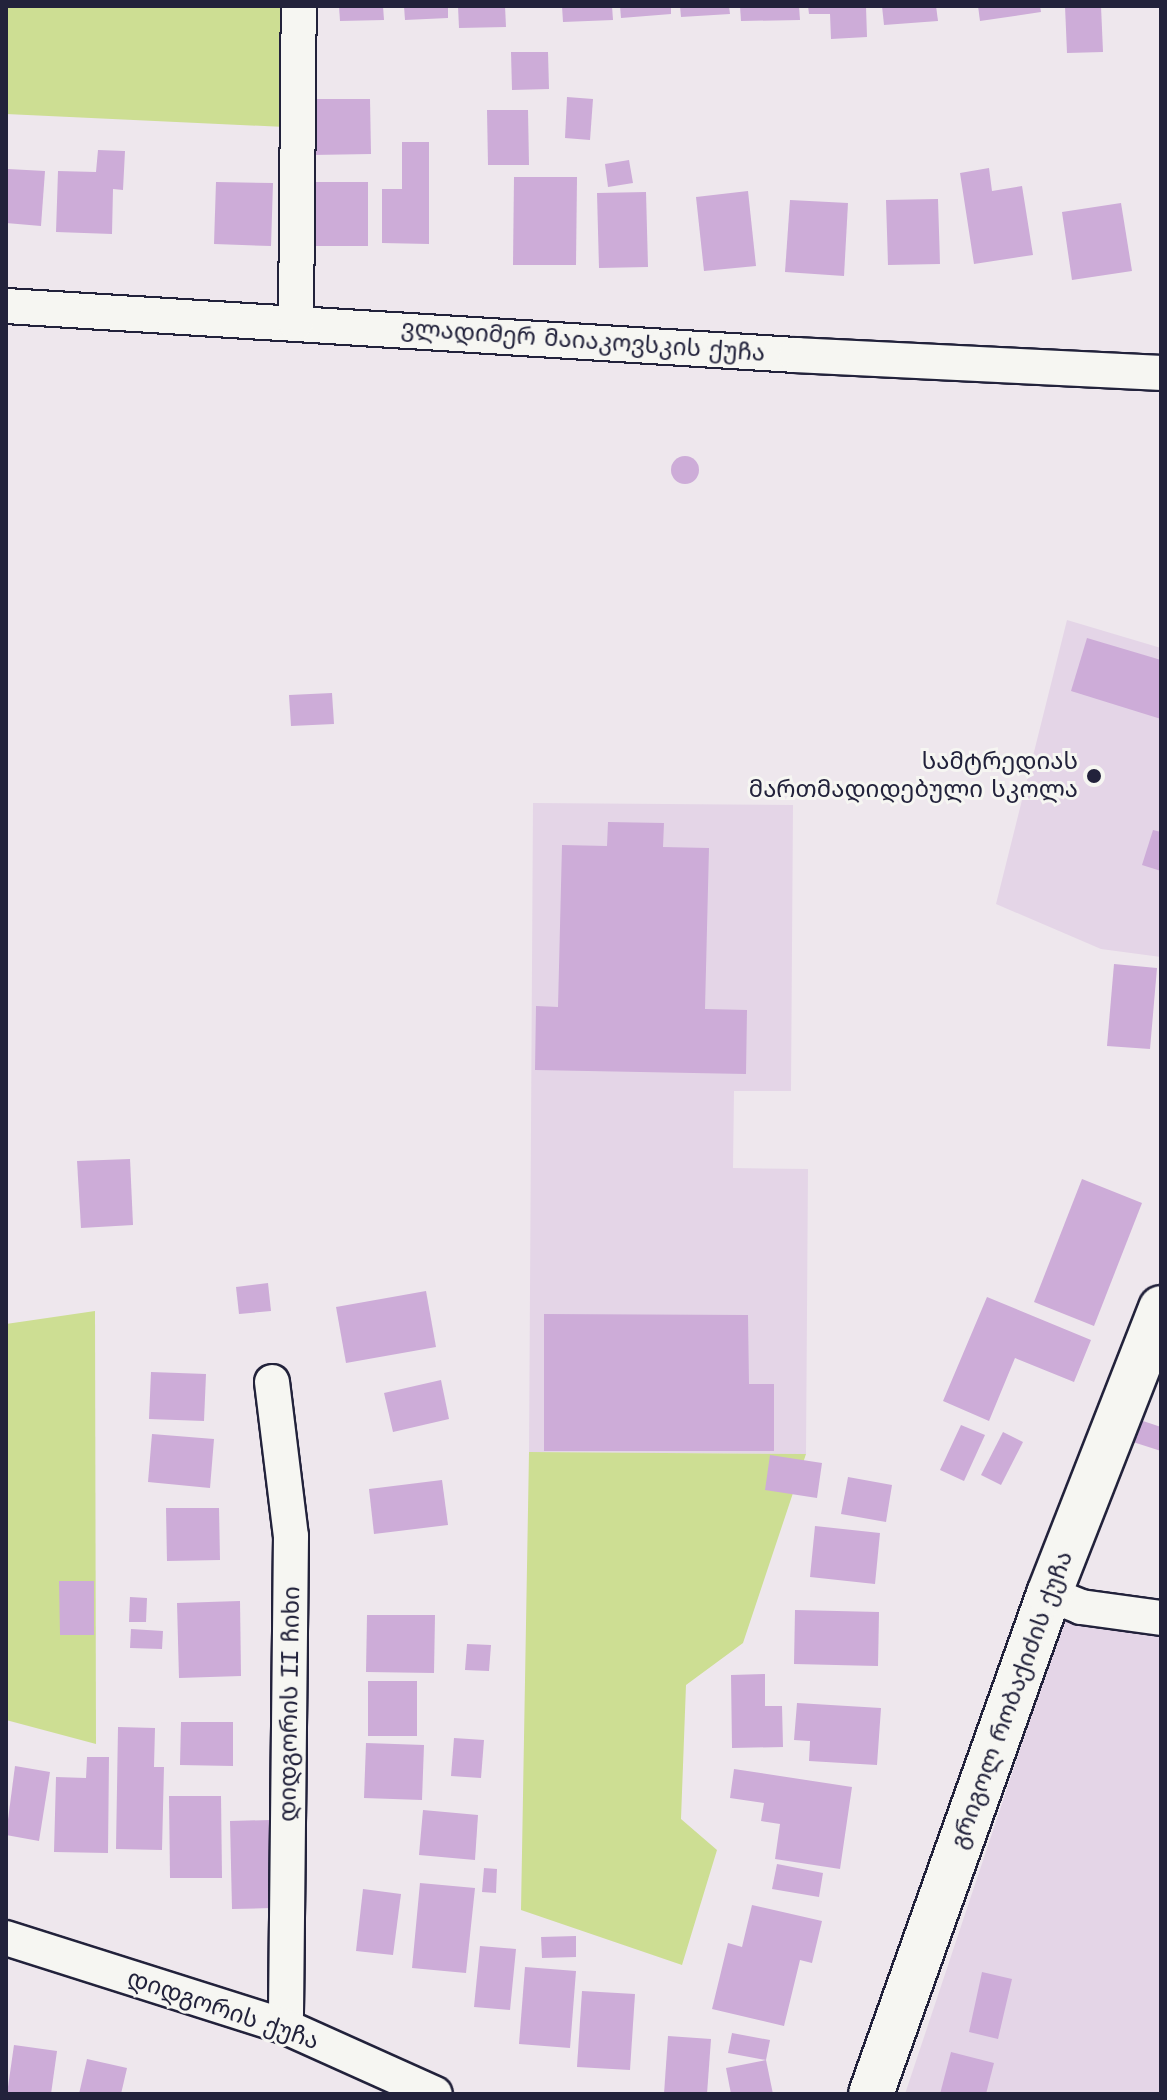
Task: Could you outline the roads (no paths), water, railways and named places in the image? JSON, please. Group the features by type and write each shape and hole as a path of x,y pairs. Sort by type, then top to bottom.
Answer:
{"street":[{"path":"296,323 299,6"},
{"name":"ვლადიმერ მაიაკოვსკის ქუჩა","path":"6,306 796,355 1161,373"},
{"name":"გრიგოლ რობაქიძის ქუჩა","path":"871,2094 1049,1594 1161,1308"},
{"name":"დიდგორის II ჩიხი","path":"272,1382 291,1536 286,2027"},
{"path":"1049,1594 1081,1607 1161,1618"},
{"name":"დიდგორის ქუჩა","path":"6,1938 286,2027 435,2094"}],"place":[{"name":"სამტრედიას მართმადიდებული სკოლა","path":"1094,776"}]}
